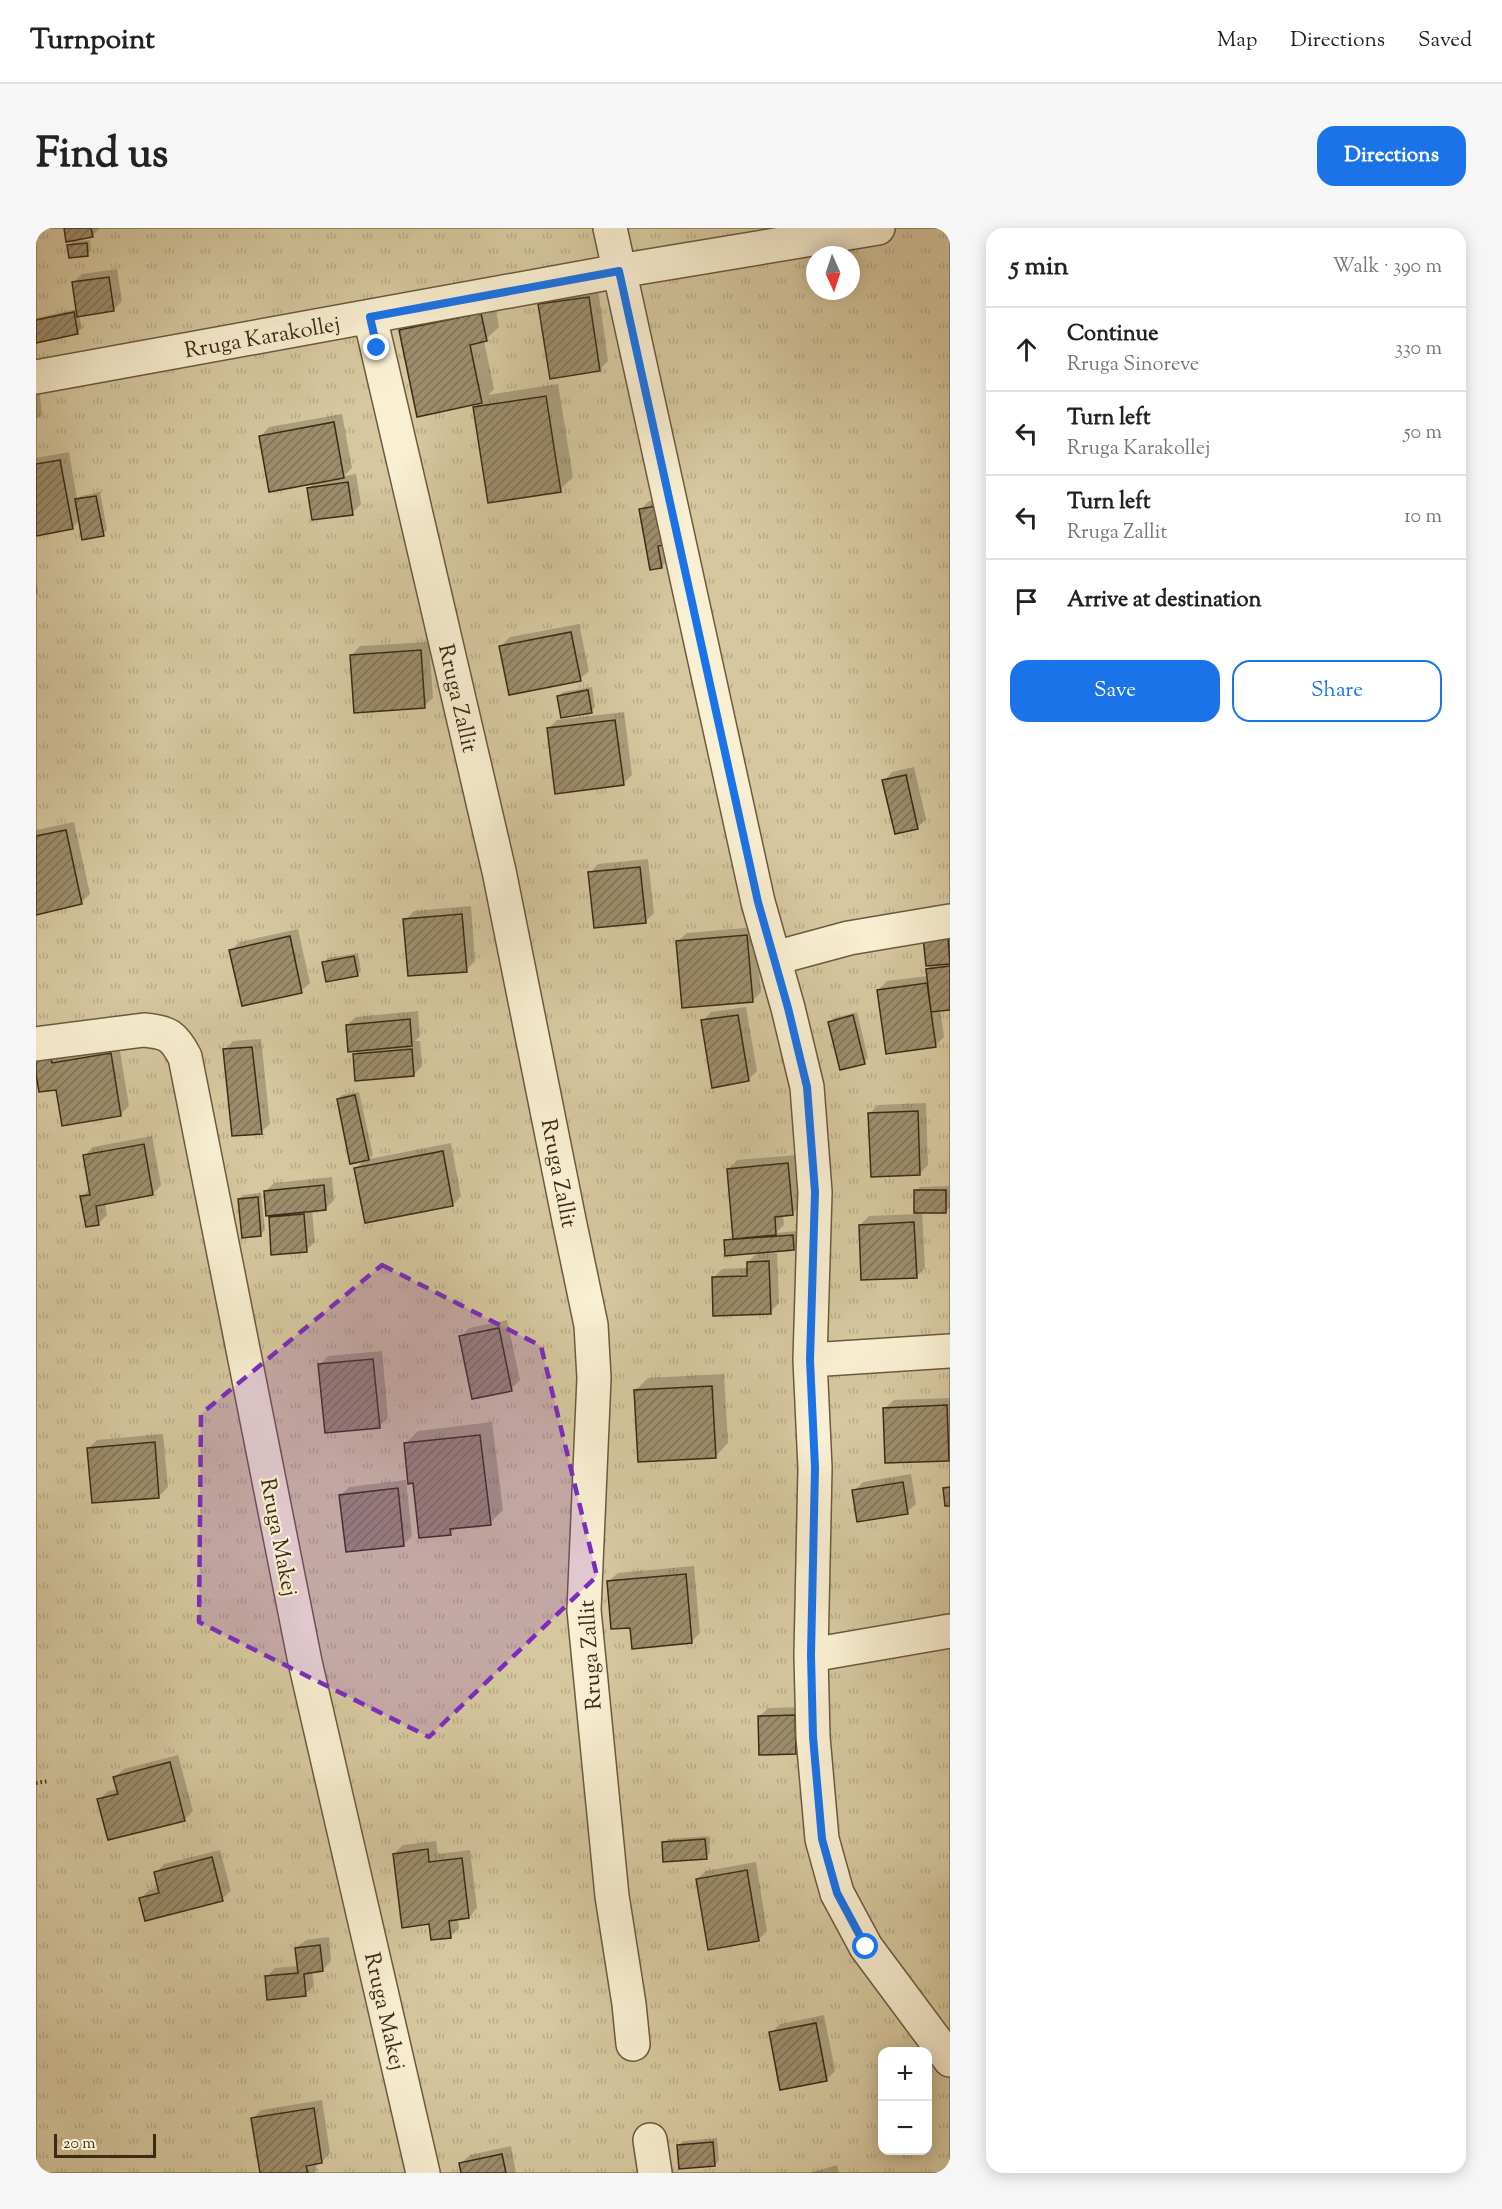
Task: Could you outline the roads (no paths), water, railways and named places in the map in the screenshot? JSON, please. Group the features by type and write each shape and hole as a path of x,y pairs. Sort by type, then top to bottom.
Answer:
{"street":[{"path":"610,228 758,902 775,958 807,1087 815,1192 810,1360 815,1468 811,1655 813,1737 822,1839 837,1893 866,1947 950,2060"},
{"name":"Rruga Karakollej","path":"36,377 619,271 878,228"},
{"name":"Rruga Zallit","path":"370,317 499,871 591,1325 594,1378 584,1610 612,1896 633,2044"},
{"path":"775,958 849,938 950,921"},
{"name":"Rruga Makej","path":"36,1044 144,1030 159,1031 170,1035 178,1043 185,1057 306,1662 423,2173"},
{"path":"810,1360 950,1351"},
{"path":"811,1655 950,1631"},
{"path":"650,2140 655,2173"}]}
